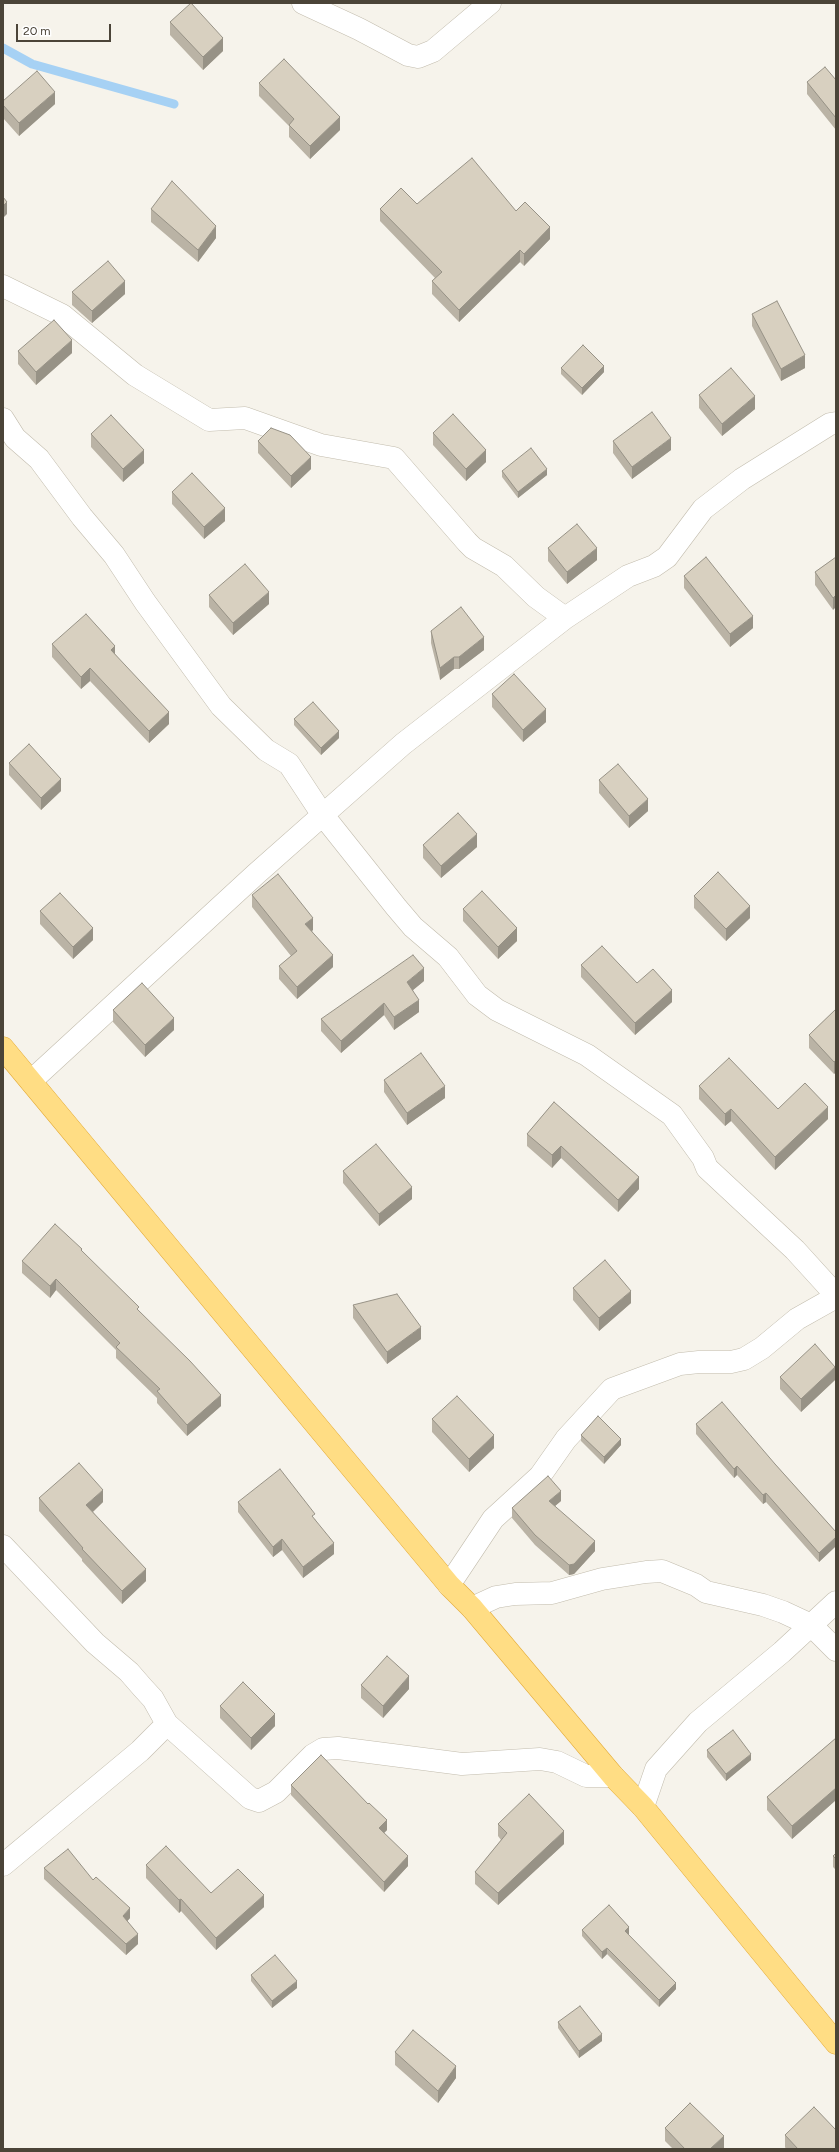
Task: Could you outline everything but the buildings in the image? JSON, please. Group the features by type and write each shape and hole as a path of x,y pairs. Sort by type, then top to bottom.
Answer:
{"highway":[{"path":"3,1048 450,1585 472,1608 613,1776 643,1807 836,2043"}],"street":[{"path":"302,3 359,29 408,55 418,57 433,51 490,3"},
{"path":"3,286 62,316 135,376 210,420 245,418 260,422 321,445 394,458 470,545 504,566 536,597 566,618"},
{"path":"3,419 15,438 39,458 82,517 114,555 144,602 221,706 266,750 289,764 322,814 400,912 414,927 448,957 477,995 496,1010 587,1055 672,1115 703,1158 707,1168 791,1245 836,1296 797,1320 762,1348 744,1359 731,1362 699,1362 680,1364 612,1389 566,1439 540,1476 493,1520 450,1585"},
{"path":"31,1081 322,814 402,744 566,618 628,576 654,566 663,560 683,538 704,509 742,479 823,428 836,423"},
{"path":"3,1546 95,1644 129,1672 153,1699 167,1724 250,1798 259,1801 276,1792 313,1755 323,1749 338,1748 462,1764 540,1759 557,1762 586,1776 613,1776"},
{"path":"472,1608 496,1597 515,1594 552,1593 602,1580 646,1572 662,1571 696,1585 706,1592 763,1605 811,1625 836,1650"},
{"path":"643,1807 656,1769 698,1722 836,1602"},
{"path":"3,1865 135,1755 167,1724"}],"waterway":[{"path":"3,48 32,64 174,104"}]}
